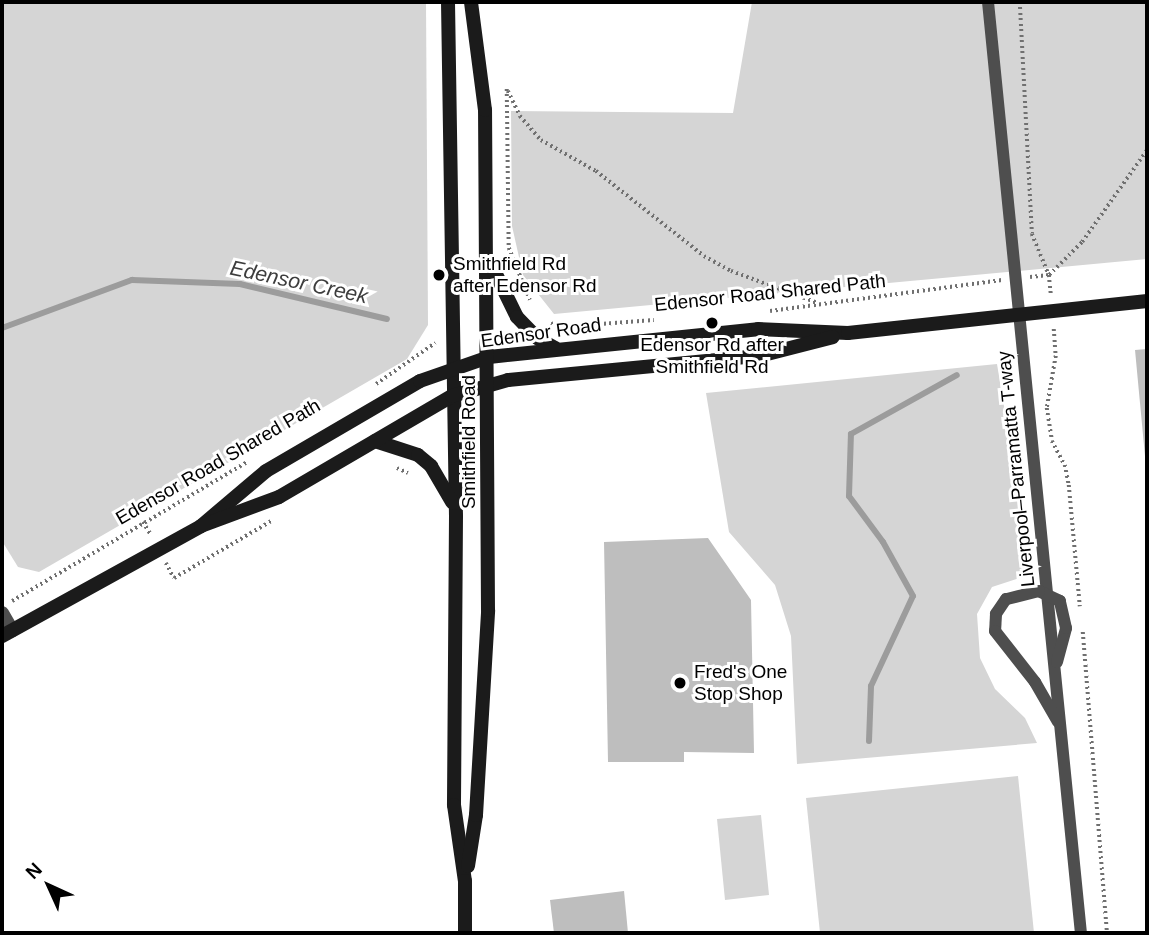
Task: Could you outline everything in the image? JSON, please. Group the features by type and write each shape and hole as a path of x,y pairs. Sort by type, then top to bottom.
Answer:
{"main road":[{"name":"Smithfield Road","path":"448,2 452,396 456,516 454,805 465,881 465,933"},
{"name":"Smithfield Road","path":"465,881 477,814 486,668 489,357 485,110 471,2"},
{"path":"488,256 517,317 537,338 555,348"},
{"name":"Edensor Road","path":"7,633 201,526 279,497 452,396 488,385 759,356 848,333 1147,301"},
{"name":"Edensor Road","path":"201,526 266,471 420,381 489,357 555,348 758,329 848,333"},
{"path":"375,441 394,444 431,466 448,490 456,516"}],"street":[{"path":"2,613 7,633"}],"lane":[{"name":"Liverpool–Parramatta T-way","path":"988,2 1080,933"},
{"path":"1048,592 1013,595 1000,606 994,623 998,638 1035,682 1061,729"}],"path":[{"path":"1020,2 1032,234 1049,275 1082,242 1147,150"},
{"path":"533,308 509,248 507,89 520,116 541,140 596,172 704,256 731,271 820,304"},
{"name":"Edensor Road Shared Path","path":"766,311 975,283"},
{"name":"Edensor Road Shared Path","path":"546,322 560,327 663,320"},
{"path":"371,387 429,352"},
{"name":"Edensor Road Shared Path","path":"22,594 256,457"}],"shaded area":[{"path":"2,2 426,2 428,325 407,359 39,572 18,567 2,541"},
{"path":"752,2 1147,2 1147,259 554,314 523,275 512,226 511,111 733,113"},
{"path":"997,364 1032,574 992,587 977,614 980,658 995,689 1025,718 1037,743 797,764 791,636 775,585 729,532 706,393"},
{"path":"1018,776 1034,933 820,933 806,798"},
{"path":"761,815 769,895 725,900 717,819"}],"building":[{"path":"1147,349 1147,456 1145,456 1135,350"},
{"name":"Fred's One Stop Shop","path":"708,538 751,600 754,753 684,752 684,762 608,762 604,542"},
{"path":"624,891 628,933 554,933 550,900"}],"waterway":[{"name":"Edensor Creek","path":"2,328 132,280 240,284 387,319"},
{"path":"869,741 871,686 913,596 883,542 849,496 851,434 957,375"}],"place":[{"name":"Smithfield Rd after Edensor Rd","path":"439,275"},
{"name":"Edensor Rd after Smithfield Rd","path":"712,323"},
{"name":"Fred's One Stop Shop","path":"680,683"}]}
